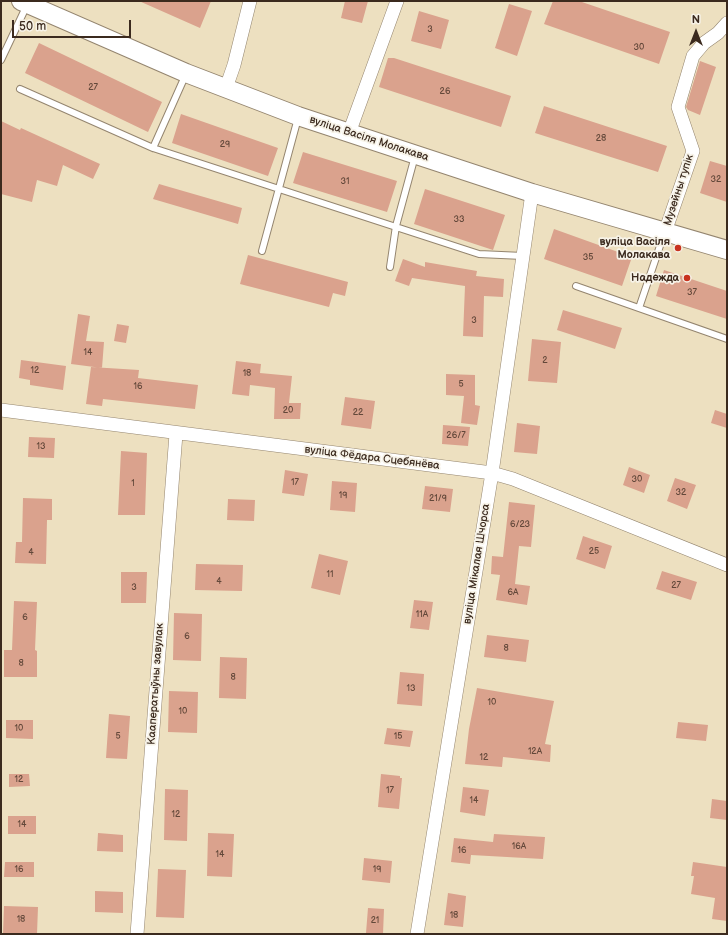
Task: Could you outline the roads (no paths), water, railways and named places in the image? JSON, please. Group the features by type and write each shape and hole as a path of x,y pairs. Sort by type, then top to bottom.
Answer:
{"street":[{"path":"226,88 234,65 250,1"},
{"path":"349,133 398,1"},
{"name":"вуліца Васіля Молакава","path":"24,3 186,73 298,116 532,193 727,250"},
{"name":"Музейны тупік","path":"665,232 693,151 678,107 693,56 704,43 727,23"},
{"name":"вуліца Мікалая Шчорса","path":"417,934 492,473 532,193"},
{"name":"вуліца Фёдара Сцебянёва","path":"1,410 176,434 492,473 513,479 727,565"},
{"name":"Кааператыўны завулак","path":"137,934 176,434"}],"lane":[{"path":"1,60 24,3"},
{"path":"153,148 186,73"},
{"path":"20,89 153,148 479,254 523,256"},
{"path":"262,251 298,116"},
{"path":"390,267 396,226 416,154"},
{"path":"639,308 665,232"},
{"path":"576,286 727,339"}],"place":[{"name":"вуліца Васіля Молакава","path":"678,248"},
{"name":"Надежда","path":"687,278"}]}
